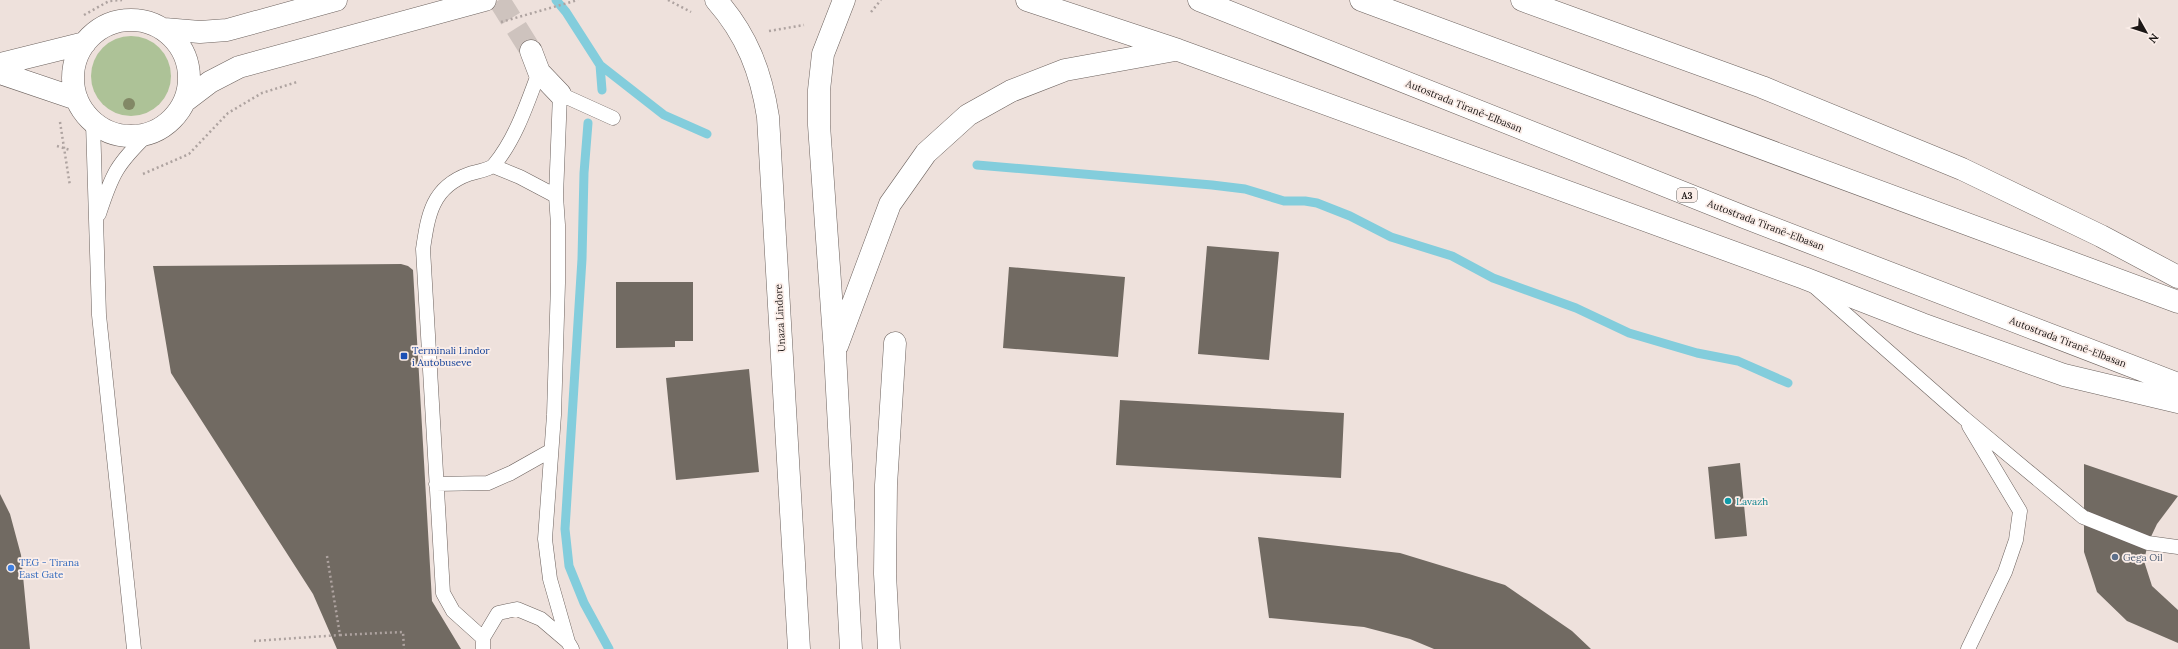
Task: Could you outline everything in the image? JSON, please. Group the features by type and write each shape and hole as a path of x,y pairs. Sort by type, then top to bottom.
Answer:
{"main road":[{"path":"164,29 200,32 227,30 336,0"},
{"path":"185,101 210,82 239,67 485,0"},
{"name":"Unaza Lindore","path":"716,0 728,13 759,71 768,117 799,649"},
{"path":"844,0 823,54 819,90 819,126 835,353 851,649"},
{"path":"1027,0 1178,50 1804,278 1922,324 2064,375 2178,402"},
{"name":"Autostrada Tiranë-Elbasan","path":"1199,0 1737,214 2178,384"},
{"path":"1361,0 2178,302"},
{"path":"1522,0 1762,87 1962,170 2101,236 2178,277"},
{"path":"140,20 152,23 164,29 180,45 188,62 190,82 185,101 179,112 170,122 147,135 134,137 119,136 105,131 86,116 77,99 73,77 74,65 85,43 94,33 115,22 140,20"},
{"path":"0,64 85,43"},
{"path":"835,353 890,204 926,153 968,115 1011,91 1065,70 1178,50"},
{"path":"531,51 539,72 560,94"},
{"path":"0,73 77,99"},
{"path":"889,649 885,574 886,485 895,343"}],"lane":[{"path":"539,72 522,120 493,166 455,179 436,197 428,219 423,249 443,593 453,611 483,644 498,613 517,609 541,619 570,646"},
{"path":"570,646 550,579 545,539 550,451 554,415 558,283 558,225 556,196 560,94 613,118"},
{"path":"93,123 99,314 134,649"},
{"path":"96,226 109,181 124,157 147,135"},
{"path":"493,166 520,177 556,196"},
{"path":"1804,278 1964,418 2083,517 2148,543 2178,547"},
{"path":"1964,418 2020,511 2016,540 2005,572 1968,649"},
{"path":"436,484 488,483 511,473 550,451"}],"path":[{"path":"495,24 578,0"},
{"path":"668,0 697,15"},
{"path":"118,166 145,174 189,154 228,113 262,93 299,81"},
{"path":"59,115 71,192"},
{"path":"57,146 94,158"},
{"path":"327,556 340,635"},
{"path":"254,641 403,632 404,649"}],"green space":[{"path":"131,36 146,39 159,48 168,61 171,76 168,91 159,104 146,113 131,116 116,113 103,104 94,91 91,76 94,61 103,48 116,39"}],"building":[{"path":"1207,246 1279,252 1269,360 1198,354"},
{"path":"401,264 408,266 413,270 432,601 461,649 337,649 313,594 171,373 153,266"},
{"path":"1009,267 1125,277 1118,357 1003,348"},
{"path":"616,282 693,282 693,341 675,341 675,347 616,348"},
{"path":"749,369 759,472 676,480 666,378"},
{"path":"1120,400 1344,413 1341,478 1116,465"},
{"name":"Lavazh","path":"1740,463 1747,536 1715,539 1708,467"},
{"name":"Gega Oil","path":"2084,464 2178,496 2157,524 2148,543 2144,561 2152,586 2178,610 2178,643 2127,621 2097,592 2084,552"},
{"name":"TEG - Tirana East Gate","path":"0,494 10,514 21,555 30,649 0,649"},
{"path":"1258,537 1400,553 1505,585 1572,631 1591,649 1434,649 1410,639 1364,627 1269,618"}],"waterway":[{"path":"556,0 566,12 600,65 664,115 707,134"},
{"path":"600,65 602,90"},
{"path":"588,123 584,173 582,259 565,529 569,566 584,603 609,649"},
{"path":"977,165 1212,185 1245,189 1284,201 1305,201 1317,203 1350,216 1391,237 1452,256 1493,278 1576,308 1629,333 1697,353 1738,361 1788,383"}],"tunnel":[{"path":"499,0 531,51"}],"place":[{"name":"Terminali Lindor i Autobuseve","path":"404,356"},
{"name":"Lavazh","path":"1728,501"},
{"name":"Gega Oil","path":"2115,557"},
{"name":"TEG - Tirana East Gate","path":"11,568"}]}
